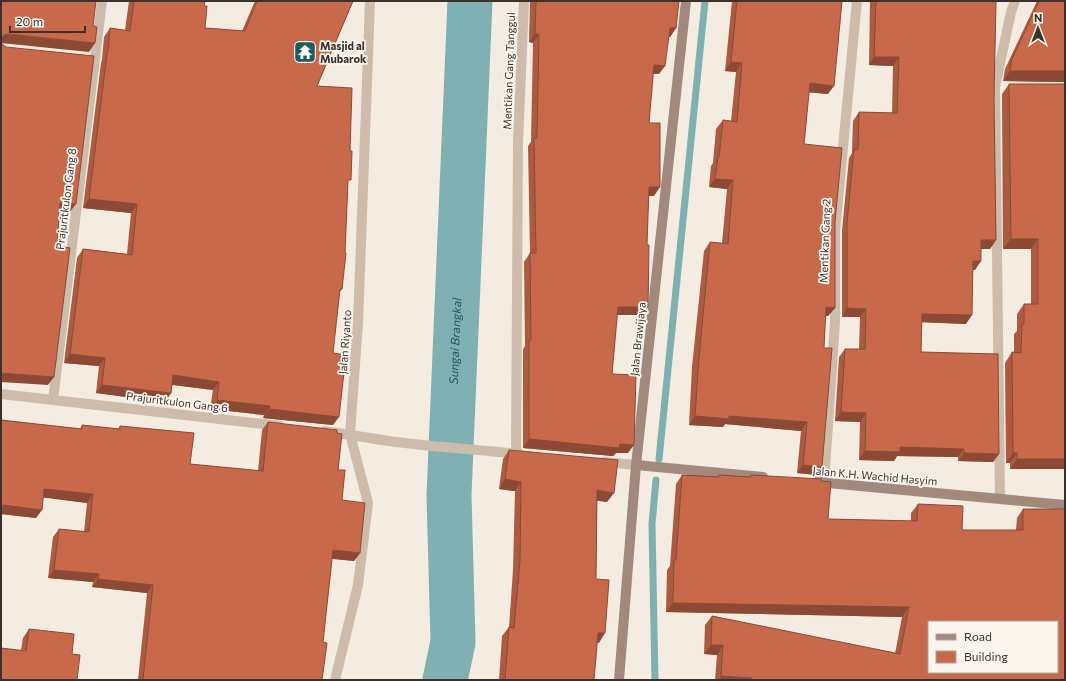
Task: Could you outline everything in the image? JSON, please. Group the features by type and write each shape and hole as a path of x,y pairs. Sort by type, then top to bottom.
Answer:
{"main road":[{"name":"Jalan Brawijaya","path":"619,680 636,465 686,1"},
{"path":"636,465 770,478"},
{"name":"Jalan K.H. Wachid Hasyim","path":"808,481 1065,505"}],"street":[{"name":"Prajuritkulon Gang 8","path":"53,400 92,59 102,1"},
{"name":"Jalan Riyanto","path":"335,680 358,585 368,503 350,434 358,323 370,1"},
{"name":"Mentikan Gang Tanggul","path":"516,453 518,142 524,1"},
{"name":"Mentikan Gang 2","path":"824,483 835,322 835,231 856,1"},
{"path":"1000,499 999,87 1011,12 1015,1"},
{"name":"Prajuritkulon Gang 6","path":"1,394 288,427"},
{"path":"311,429 394,442 531,455"},
{"path":"591,461 636,465"}],"building":[{"path":"1,1 96,1 93,26 97,27 95,43 8,34 4,35 1,39"},
{"path":"134,1 205,1 204,6 207,6 205,28 245,31 257,1 353,1 317,86 352,88 350,151 352,151 351,180 348,180 346,253 342,289 340,289 333,353 346,355 339,417 269,409 270,406 217,400 219,382 173,375 171,393 102,385 105,358 70,354 83,249 132,255 137,204 89,199 110,28 130,31"},
{"path":"536,1 679,1 676,28 670,28 665,66 654,65 649,123 660,123 660,187 649,187 647,245 649,245 648,307 618,307 612,374 636,375 634,445 620,444 619,448 529,439 529,340 531,340 530,253 536,253 534,138 537,138 539,34 535,34"},
{"path":"737,1 842,1 834,86 810,83 804,144 842,148 835,222 835,308 826,307 824,348 832,348 822,467 803,465 807,422 729,416 729,419 695,416 710,242 728,244 733,180 715,179 723,120 737,122 742,63 731,62"},
{"path":"876,1 996,1 994,98 996,240 981,240 981,261 973,261 972,315 922,314 921,352 998,354 999,454 964,453 964,449 900,447 900,452 865,451 866,413 841,412 845,349 865,349 866,309 847,308 847,223 854,149 858,150 859,112 897,113 899,57 874,57"},
{"path":"1039,1 1065,1 1065,71 1010,71 1012,59"},
{"path":"1,43 6,47 94,56 76,204 60,203 57,246 70,248 54,377 1,373"},
{"path":"1009,84 1065,84 1065,459 1017,459 1017,453 1013,453 1012,352 1021,353 1022,324 1024,324 1024,304 1038,304 1038,239 1011,239"},
{"path":"1,420 82,429 82,425 120,429 120,426 194,433 190,464 263,471 268,422 337,430 337,433 342,434 338,470 345,470 342,500 365,503 360,553 333,550 323,642 327,643 322,680 143,680 153,585 98,579 99,574 54,570 59,529 89,532 93,494 44,489 42,510 3,505 1,512"},
{"path":"509,450 618,460 614,493 597,490 596,579 609,580 605,633 598,633 594,680 505,680 509,627 514,628 520,561 521,482 505,479"},
{"path":"682,475 751,477 751,475 821,479 821,481 831,482 828,519 917,521 918,504 963,506 962,530 1023,530 1023,509 1065,509 1065,680 752,680 752,678 721,676 723,645 711,645 712,616 900,654 909,607 673,603 674,560 676,560"},
{"path":"29,629 74,634 72,654 80,655 77,680 1,680 1,648 26,651"}],"waterway":[{"name":"Sungai Brangkal","path":"445,680 453,642 449,495 470,1"},
{"path":"659,459 705,1"},
{"path":"655,680 652,524 656,480"}],"place":[{"name":"Masjid al Mubarok","path":"305,52"}]}
